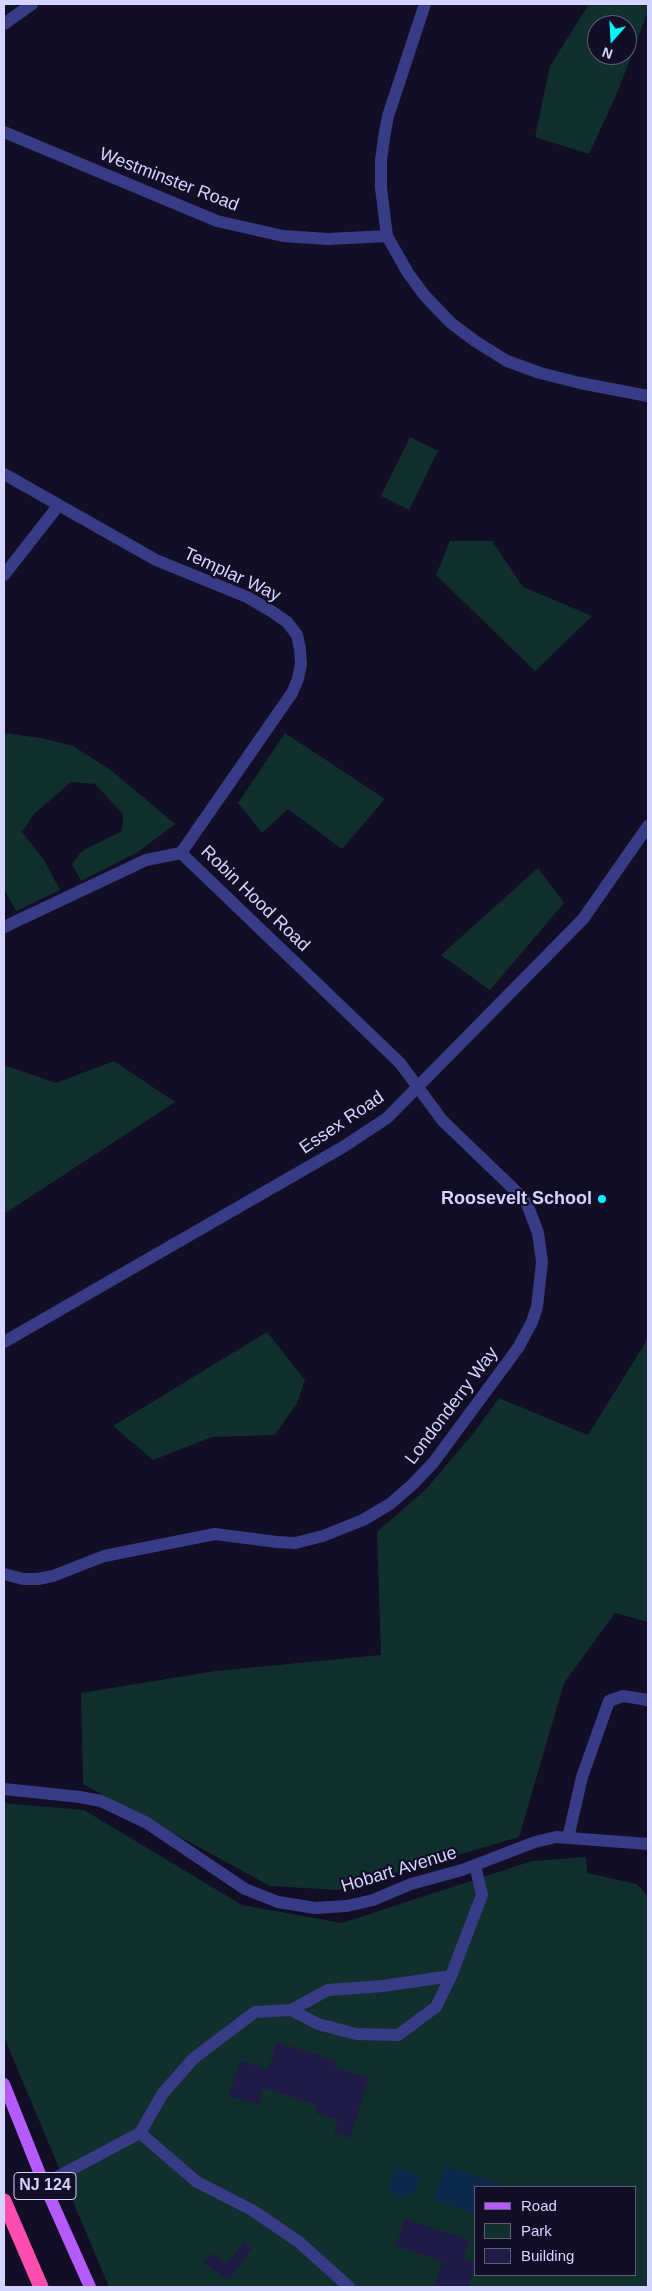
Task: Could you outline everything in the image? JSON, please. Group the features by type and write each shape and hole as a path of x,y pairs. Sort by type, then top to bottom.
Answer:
{"highway":[{"path":"4,2201 40,2287"}],"main road":[{"name":"NJ 124","path":"4,2084 44,2184 90,2287"}],"street":[{"path":"4,24 32,4"},
{"path":"425,4 388,116 381,160 381,188 387,236 408,273 425,296 451,323 475,341 508,361 540,373 580,383 646,393"},
{"name":"Westminster Road","path":"4,132 217,221 283,236 328,240 387,236"},
{"name":"Templar Way","path":"4,474 156,560 247,597 287,622 297,635 301,664 298,679 292,693 182,853"},
{"path":"4,575 58,506"},
{"name":"Essex Road","path":"4,1342 343,1147 387,1118 583,919 648,826"},
{"name":"Robin Hood Road","path":"4,927 146,860 182,853 400,1063 417,1087"},
{"name":"Londonderry Way","path":"4,1574 23,1579 38,1579 53,1576 104,1556 216,1534 296,1543 323,1536 363,1520 390,1504 433,1463 526,1335 538,1300 542,1262 538,1233 528,1204 442,1120 417,1087"},
{"path":"568,1838 582,1777 609,1702 622,1696 648,1700"},
{"name":"Hobart Avenue","path":"4,1789 80,1797 109,1804 147,1823 244,1889 278,1902 316,1908 373,1900 412,1884 475,1865 535,1842 556,1837 648,1844"},
{"path":"291,2010 318,2024 356,2034 398,2035 436,2007 482,1895 475,1865"},
{"path":"44,2184 140,2133 163,2093 194,2058 255,2012 291,2010 328,1990 383,1986 450,1976"},
{"path":"140,2133 197,2182 252,2210 299,2242 350,2287"}],"green space":[{"path":"589,4 648,4 648,11 637,40 637,15 587,15 587,65 628,65 589,154 535,137 550,66"},
{"path":"410,437 438,451 409,510 381,496"},
{"path":"450,541 492,541 523,587 592,616 535,671 436,575"},
{"path":"4,733 41,738 73,746 112,771 175,824 138,852 81,881 72,864 82,851 122,831 123,814 95,784 71,782 34,814 22,832 44,860 60,890 16,911 4,889"},
{"path":"285,733 385,799 342,849 288,809 262,833 238,803"},
{"path":"538,868 564,903 490,990 441,955"},
{"path":"114,1061 175,1102 4,1214 4,1065 56,1083"},
{"path":"267,1332 305,1380 297,1403 275,1435 212,1437 153,1460 113,1426"},
{"path":"648,1334 648,1622 615,1613 564,1683 519,1837 338,1890 270,1886 83,1784 81,1693 216,1671 381,1655 377,1532 426,1489 472,1435 499,1398 588,1435 644,1345"},
{"path":"4,1803 84,1810 242,1905 342,1923 532,1861 586,1857 587,1873 637,1884 648,1897 648,2287 109,2287 4,2037"}],"water":[{"path":"445,2166 505,2186 474,2186 474,2213 433,2200"},
{"path":"395,2168 420,2175 415,2193 405,2196 388,2191"}],"building":[{"path":"277,2042 336,2061 334,2067 369,2078 350,2138 334,2133 338,2120 315,2113 317,2105 264,2088 259,2105 229,2096 240,2061 268,2070"},
{"path":"405,2219 469,2240 463,2259 474,2262 474,2269 468,2287 434,2287 442,2261 396,2246"},
{"path":"244,2242 252,2248 229,2280 204,2263 212,2253 227,2264"}],"place":[{"name":"Roosevelt School","path":"602,1199"}]}
